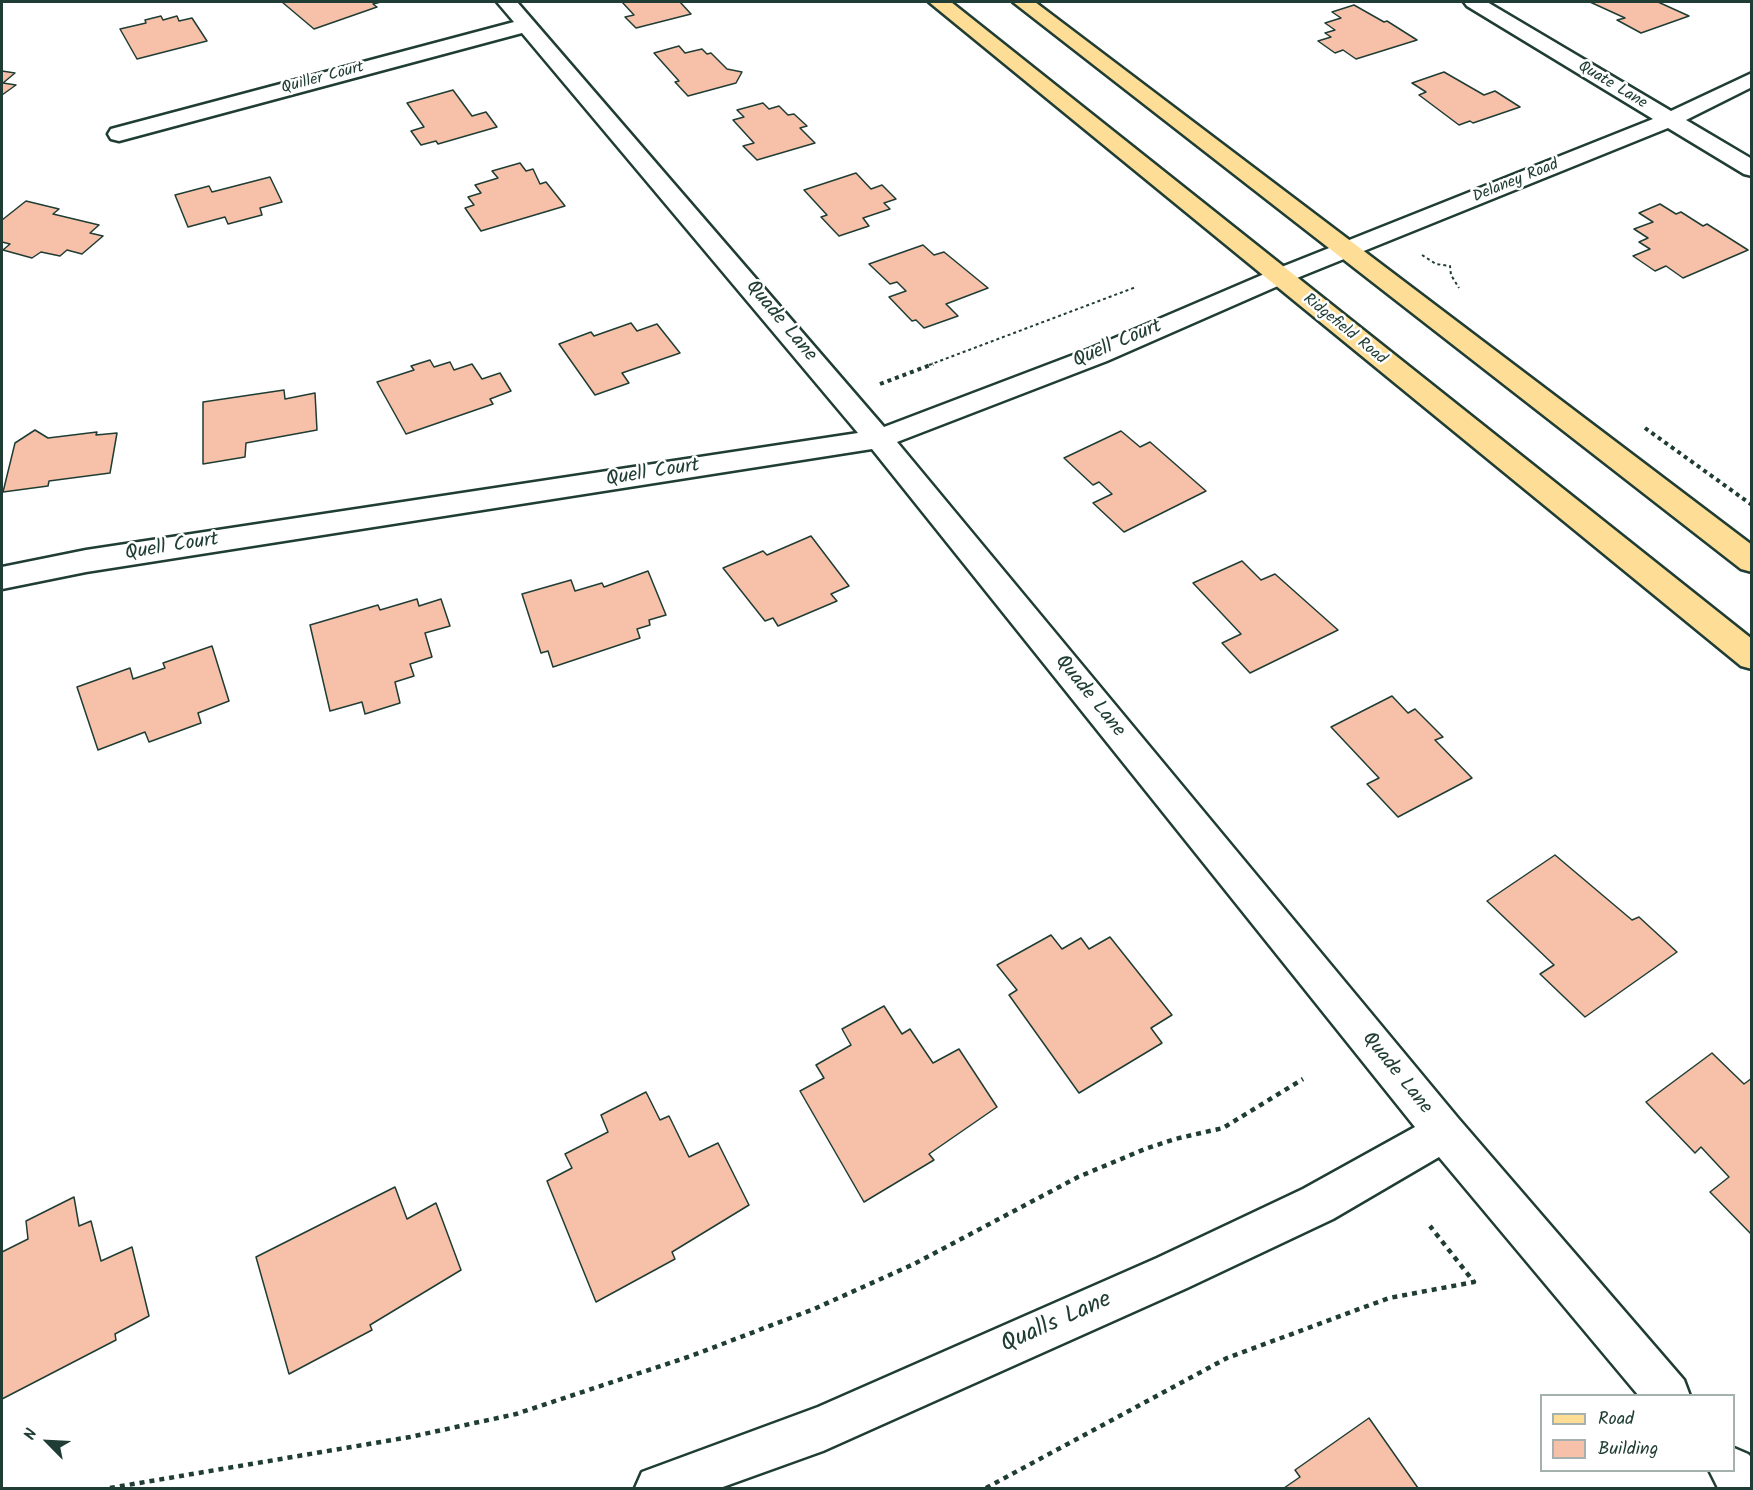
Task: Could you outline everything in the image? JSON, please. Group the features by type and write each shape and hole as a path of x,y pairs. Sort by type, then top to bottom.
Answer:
{"main road":[{"name":"Ridgefield Road","path":"939,2 1752,657"},
{"path":"1023,2 1752,561"}],"street":[{"name":"Quade Lane","path":"507,2 879,440 1444,1132 1667,1394"},
{"name":"Quate Lane","path":"1474,2 1752,169"},
{"name":"Quiller Court","path":"119,134 527,25"},
{"name":"Delaney Road","path":"1278,277 1669,120 1752,78"},
{"name":"Quell Court","path":"2,578 110,558 879,440 1098,355 1278,277"},
{"name":"Qualls Lane","path":"658,1488 824,1428 1172,1273 1318,1204 1444,1132"},
{"path":"1734,1472 1747,1488"}],"path":[{"path":"1437,264 1450,266 1454,281 1465,293"},
{"path":"871,388 1136,287"},
{"path":"1640,424 1752,504"},
{"path":"110,1488 410,1437 516,1414 680,1360 814,1308 914,1264 1078,1177 1145,1149 1175,1139 1224,1128 1303,1079"},
{"path":"986,1488 1227,1358 1378,1301 1474,1282 1430,1226"}],"building":[{"path":"282,2 381,2 373,4 377,7 314,29"},
{"path":"622,2 680,2 691,14 636,28 625,17 634,15"},
{"path":"1590,2 1658,2 1689,16 1641,33 1617,20 1625,18"},
{"path":"1354,5 1384,22 1387,21 1417,40 1356,59 1343,50 1335,53 1318,41 1331,37 1325,33 1335,30 1325,23 1341,18 1332,12"},
{"path":"161,16 163,20 177,16 179,21 192,18 207,41 137,59 120,29 146,23 145,20"},
{"path":"679,46 685,53 702,49 707,54 711,53 727,69 742,72 736,83 688,96 675,82 679,81 654,53"},
{"path":"2,71 15,73 3,83 16,85 2,95"},
{"path":"1444,72 1484,95 1495,91 1520,107 1473,123 1470,121 1459,125 1419,95 1426,92 1412,83"},
{"path":"453,90 472,116 486,112 497,127 438,144 436,141 421,145 411,131 424,127 407,103"},
{"path":"763,103 769,109 779,106 788,115 794,114 807,126 800,128 815,143 757,160 743,146 754,143 733,120 744,117 737,110"},
{"path":"520,163 526,171 533,169 540,184 546,182 565,206 481,231 465,208 474,205 468,197 481,193 475,185 498,178 492,171"},
{"path":"856,173 871,189 882,185 896,199 884,203 890,209 863,218 869,226 839,236 821,217 827,215 804,190"},
{"path":"270,177 282,202 260,208 262,215 228,224 225,217 188,227 175,195 209,186 212,192"},
{"path":"26,201 59,209 53,214 99,225 90,233 103,236 82,254 67,250 60,256 41,252 32,258 3,250 10,244 2,242 2,220"},
{"path":"1660,204 1676,214 1681,212 1703,226 1707,224 1748,250 1683,278 1666,266 1655,271 1633,256 1650,249 1639,242 1648,238 1634,229 1653,222 1639,213"},
{"path":"923,245 934,255 944,252 988,288 946,304 958,316 924,328 916,320 912,321 889,297 906,291 897,282 890,284 869,264"},
{"path":"631,323 637,331 657,324 680,353 622,373 629,383 595,395 559,344 591,332 594,336"},
{"path":"430,360 434,367 450,362 454,370 472,364 482,379 500,373 511,391 490,399 493,404 406,434 377,382 414,370 411,366"},
{"path":"284,390 285,399 315,393 317,430 246,443 245,457 203,464 203,402"},
{"path":"35,430 48,438 97,432 96,435 117,433 110,473 49,481 48,486 3,492 15,443"},
{"path":"1121,431 1140,447 1150,442 1206,491 1124,532 1093,503 1112,494 1099,482 1093,485 1064,458"},
{"path":"811,536 849,586 831,594 837,601 778,626 773,618 765,621 723,568 763,551 767,555"},
{"path":"1242,561 1261,580 1275,574 1338,630 1250,673 1222,643 1241,634 1193,583"},
{"path":"648,571 666,615 649,620 650,625 637,629 640,638 553,667 548,651 541,653 522,594 571,580 575,591 602,583 604,587"},
{"path":"417,599 419,606 441,599 450,626 425,633 432,657 410,664 414,676 395,682 400,703 365,714 362,702 330,711 310,625 378,605 380,610"},
{"path":"212,646 229,701 198,713 201,723 149,742 145,732 98,750 77,687 130,668 133,679 165,668 163,663"},
{"path":"1392,696 1408,713 1415,709 1443,737 1435,740 1472,778 1398,817 1367,784 1379,778 1331,727"},
{"path":"1555,855 1632,920 1639,917 1677,952 1585,1017 1540,974 1554,965 1487,901"},
{"path":"1051,935 1062,949 1081,938 1089,949 1110,937 1172,1015 1151,1028 1162,1043 1079,1093 1009,995 1017,990 997,965"},
{"path":"884,1006 902,1034 910,1029 933,1063 959,1049 997,1107 929,1154 934,1160 864,1202 800,1091 824,1078 816,1065 851,1045 842,1029"},
{"path":"1712,1053 1744,1084 1752,1078 1752,1235 1710,1192 1729,1177 1701,1147 1695,1153 1646,1102"},
{"path":"646,1092 660,1120 669,1116 689,1157 718,1143 749,1205 672,1252 675,1259 596,1302 547,1181 572,1168 565,1154 608,1132 601,1115"},
{"path":"395,1187 407,1219 436,1203 461,1270 370,1325 372,1330 289,1374 256,1257"},
{"path":"74,1197 79,1226 91,1221 101,1261 132,1247 149,1316 115,1334 116,1340 2,1399 2,1252 28,1239 26,1221"},
{"path":"1369,1418 1418,1488 1284,1488 1300,1477 1295,1470"}]}
